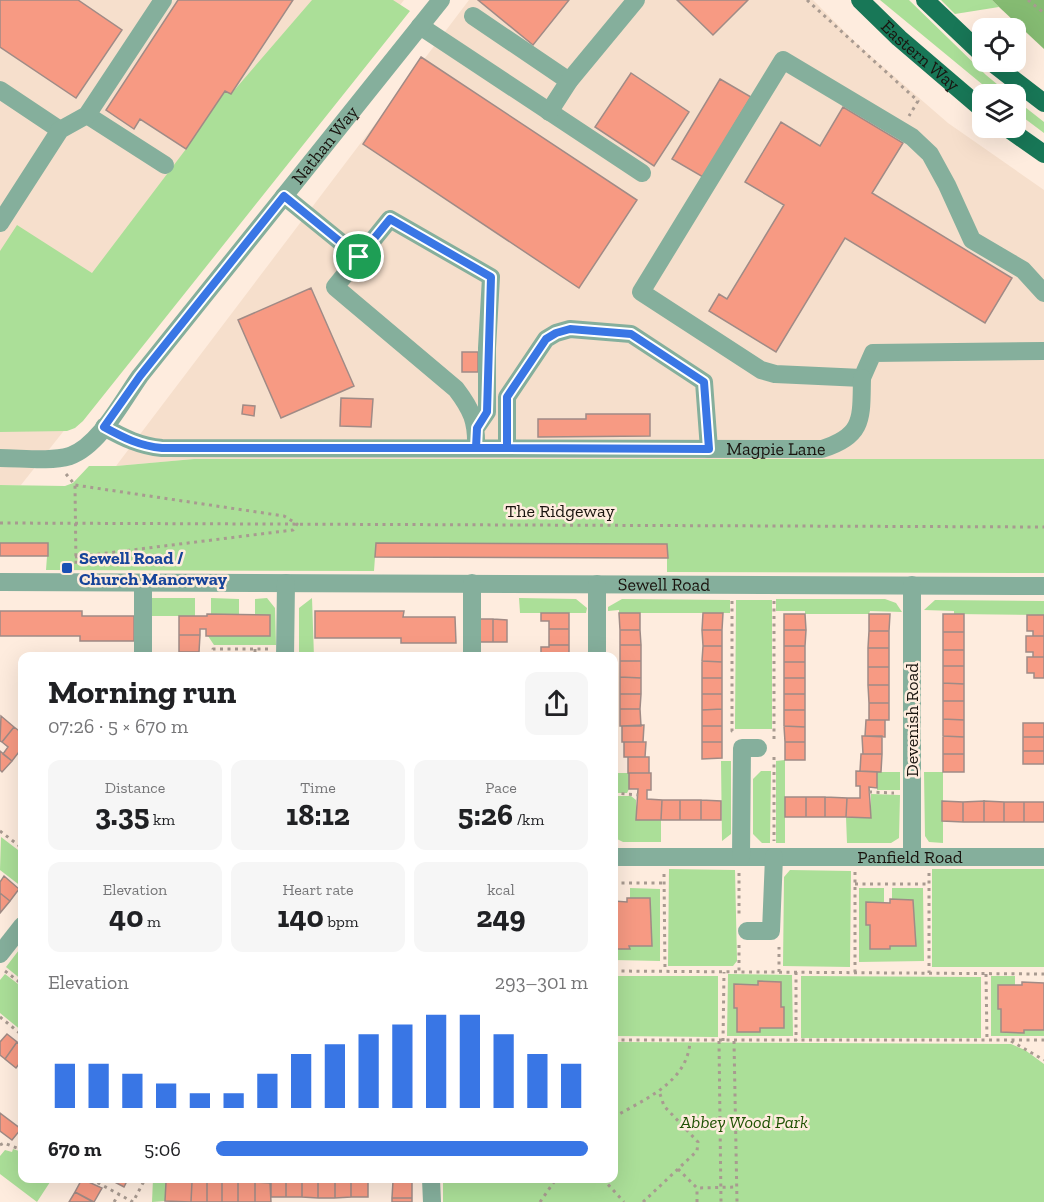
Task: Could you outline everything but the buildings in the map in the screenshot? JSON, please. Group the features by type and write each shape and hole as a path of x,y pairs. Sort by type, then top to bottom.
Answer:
{"main road":[{"name":"Eastern Way","path":"860,0 899,38 972,100"},
{"path":"925,0 972,45"},
{"path":"1004,72 1044,103"},
{"path":"1021,138 1044,154"}],"street":[{"path":"0,223 60,130 87,115 163,0"},
{"name":"Nathan Way","path":"0,458 69,456 82,450 93,441 140,376 441,0"},
{"path":"549,112 569,81 636,0"},
{"path":"473,16 569,81"},
{"path":"420,26 642,173"},
{"path":"1044,293 1023,270 972,240 942,174 930,154 912,137 783,60 641,292 761,370 775,374 862,378 873,353 1044,351"},
{"path":"0,90 60,130"},
{"path":"87,115 165,165"},
{"path":"284,196 359,257"},
{"path":"476,448 477,428 469,406 456,389 335,287 390,219 491,277 487,412 477,428"},
{"path":"507,448 507,397 546,339 570,329 631,334 704,382 714,449"},
{"name":"Magpie Lane","path":"104,427 131,442 162,448 822,449 840,444 853,432 861,416 862,378"},
{"name":"Sewell Road","path":"0,582 1044,586"},
{"path":"143,582 143,652"},
{"path":"285,652 286,583"},
{"path":"472,583 472,652"},
{"path":"597,584 597,652"},
{"name":"Devenish Road","path":"912,585 912,793 920,856"},
{"path":"741,857 742,748 768,748"},
{"name":"Panfield Road","path":"618,857 1044,857"},
{"path":"747,931 771,931 774,857"},
{"path":"0,954 18,931"},
{"path":"432,1183 432,1202"}],"path":[{"path":"807,0 918,101 907,119 918,126 912,137"},
{"path":"1028,0 1044,13"},
{"path":"75,485 284,516 297,524 293,530 75,557 75,524 75,485"},
{"name":"The Ridgeway","path":"0,523 1044,527"},
{"path":"732,584 732,732 742,732"},
{"path":"774,584 768,748 774,857"},
{"path":"213,652 213,649 255,649 278,652"},
{"path":"869,792 912,793"},
{"path":"618,794 638,795"},
{"path":"0,831 18,845"},
{"path":"664,856 665,971"},
{"path":"920,856 929,884 929,973"},
{"path":"855,857 855,973"},
{"path":"618,883 664,883"},
{"path":"855,884 929,884"},
{"path":"0,967 18,981"},
{"path":"618,971 1044,974"},
{"path":"721,1202 721,1041 724,972"},
{"path":"796,972 796,1041"},
{"path":"986,974 987,1041"},
{"path":"0,1017 18,1032"},
{"path":"618,1040 1044,1040"},
{"path":"1010,1040 1044,1060"},
{"path":"618,1115 664,1088 681,1068 690,1051 690,1041"},
{"path":"734,1041 737,1202"},
{"path":"643,1202 697,1151 698,1142 664,1106 659,1091"},
{"path":"0,1144 4,1143 18,1148"},
{"path":"678,1168 697,1188 697,1202"},
{"path":"98,1183 133,1202 143,1183"},
{"path":"540,1202 553,1183"},
{"path":"607,1183 624,1202"},
{"path":"543,1185 549,1188"},
{"path":"697,1188 737,1187"},
{"path":"114,1202 119,1194"}],"shaded area":[{"path":"0,0 404,0 21,485 0,485"},
{"path":"469,0 813,0 857,44 948,123 1044,190 1044,459 194,459 116,466"}],"green space":[{"path":"312,0 393,0 410,11 83,421 67,431 0,432 0,251 17,225 92,273 186,149 225,91 231,94"},
{"path":"880,0 909,0 972,61 972,72 983,72 997,84 982,84"},
{"path":"941,0 992,0 999,7 955,14"},
{"path":"992,0 1044,0 1044,49 1026,32 1026,18 1011,18"},
{"path":"1026,108 1044,122 1044,133 1026,120"},
{"path":"194,459 1044,459 1044,573 667,572 667,544 376,543 374,571 46,570 48,543 0,543 0,485 65,486 73,483 89,466"},
{"path":"148,598 195,598 195,616 148,616"},
{"path":"211,598 239,599 239,615 211,615"},
{"path":"267,598 275,608 276,645 214,645 208,636 270,636 270,615 255,615 255,599"},
{"path":"312,598 314,652 299,652 299,608"},
{"path":"519,598 576,599 587,608 586,613 520,613"},
{"path":"622,599 730,600 730,613 619,613 619,610 608,611 608,607"},
{"path":"776,599 885,599 896,603 902,612 805,614 805,611 776,611"},
{"path":"736,600 772,600 772,729 735,729"},
{"path":"935,600 1044,601 1044,615 954,614 954,611 924,610"},
{"path":"785,760 785,843 776,843 776,761"},
{"path":"721,761 731,761 731,834 722,841"},
{"path":"761,771 771,771 770,843 762,843 753,834 753,779"},
{"path":"877,772 900,772 900,790 877,790"},
{"path":"924,772 943,772 943,843 929,842 925,836"},
{"path":"618,773 629,773 627,793 618,793"},
{"path":"871,794 900,795 899,838 891,843 847,843 846,817 871,817"},
{"path":"618,796 631,796 636,800 636,820 661,820 661,842 623,842 618,840"},
{"path":"1,837 18,850 18,884 0,870"},
{"path":"669,869 735,870 737,961 733,966 668,966"},
{"path":"932,869 1044,869 1044,967 932,967"},
{"path":"790,870 851,871 850,967 783,966 784,877"},
{"path":"630,888 660,889 660,961 618,960 618,949 652,945 650,899 630,898"},
{"path":"859,888 884,888 884,903 866,903 866,925 870,925 870,949 890,949 890,946 916,946 913,900 892,899 892,888 923,888 924,961 859,962"},
{"path":"18,951 18,977 6,967"},
{"path":"5,974 18,984 18,1028 0,1013 0,980"},
{"path":"728,974 792,975 793,1036 727,1036","holes":["759,981 781,982 784,1028 760,1028 760,1032 737,1032 734,985 758,985"]},
{"path":"618,976 718,976 718,1037 618,1036"},
{"path":"801,976 981,977 981,1038 801,1038"},
{"path":"991,976 1015,976 1015,985 998,986 1001,1032 1023,1033 1024,1030 1044,1030 1044,1036 991,1036"},
{"name":"Abbey Wood Park","path":"618,1042 1011,1044 1025,1050 1044,1064 1044,1202 443,1202 443,1183 618,1183"},
{"path":"13,1149 18,1151 18,1183 49,1183 37,1202 0,1174 0,1156 5,1150 12,1152"},
{"path":"153,1183 166,1183 165,1201 152,1202"}],"place":[{"name":"Sewell Road / Church Manorway","path":"67,568"}],"route":[{"path":"284,196 359,257 390,219 491,277 487,412 477,428 476,448 507,448 507,397 546,339 570,329 631,334 704,382 709,449 162,448 131,442 104,427 140,376 284,196"}]}
